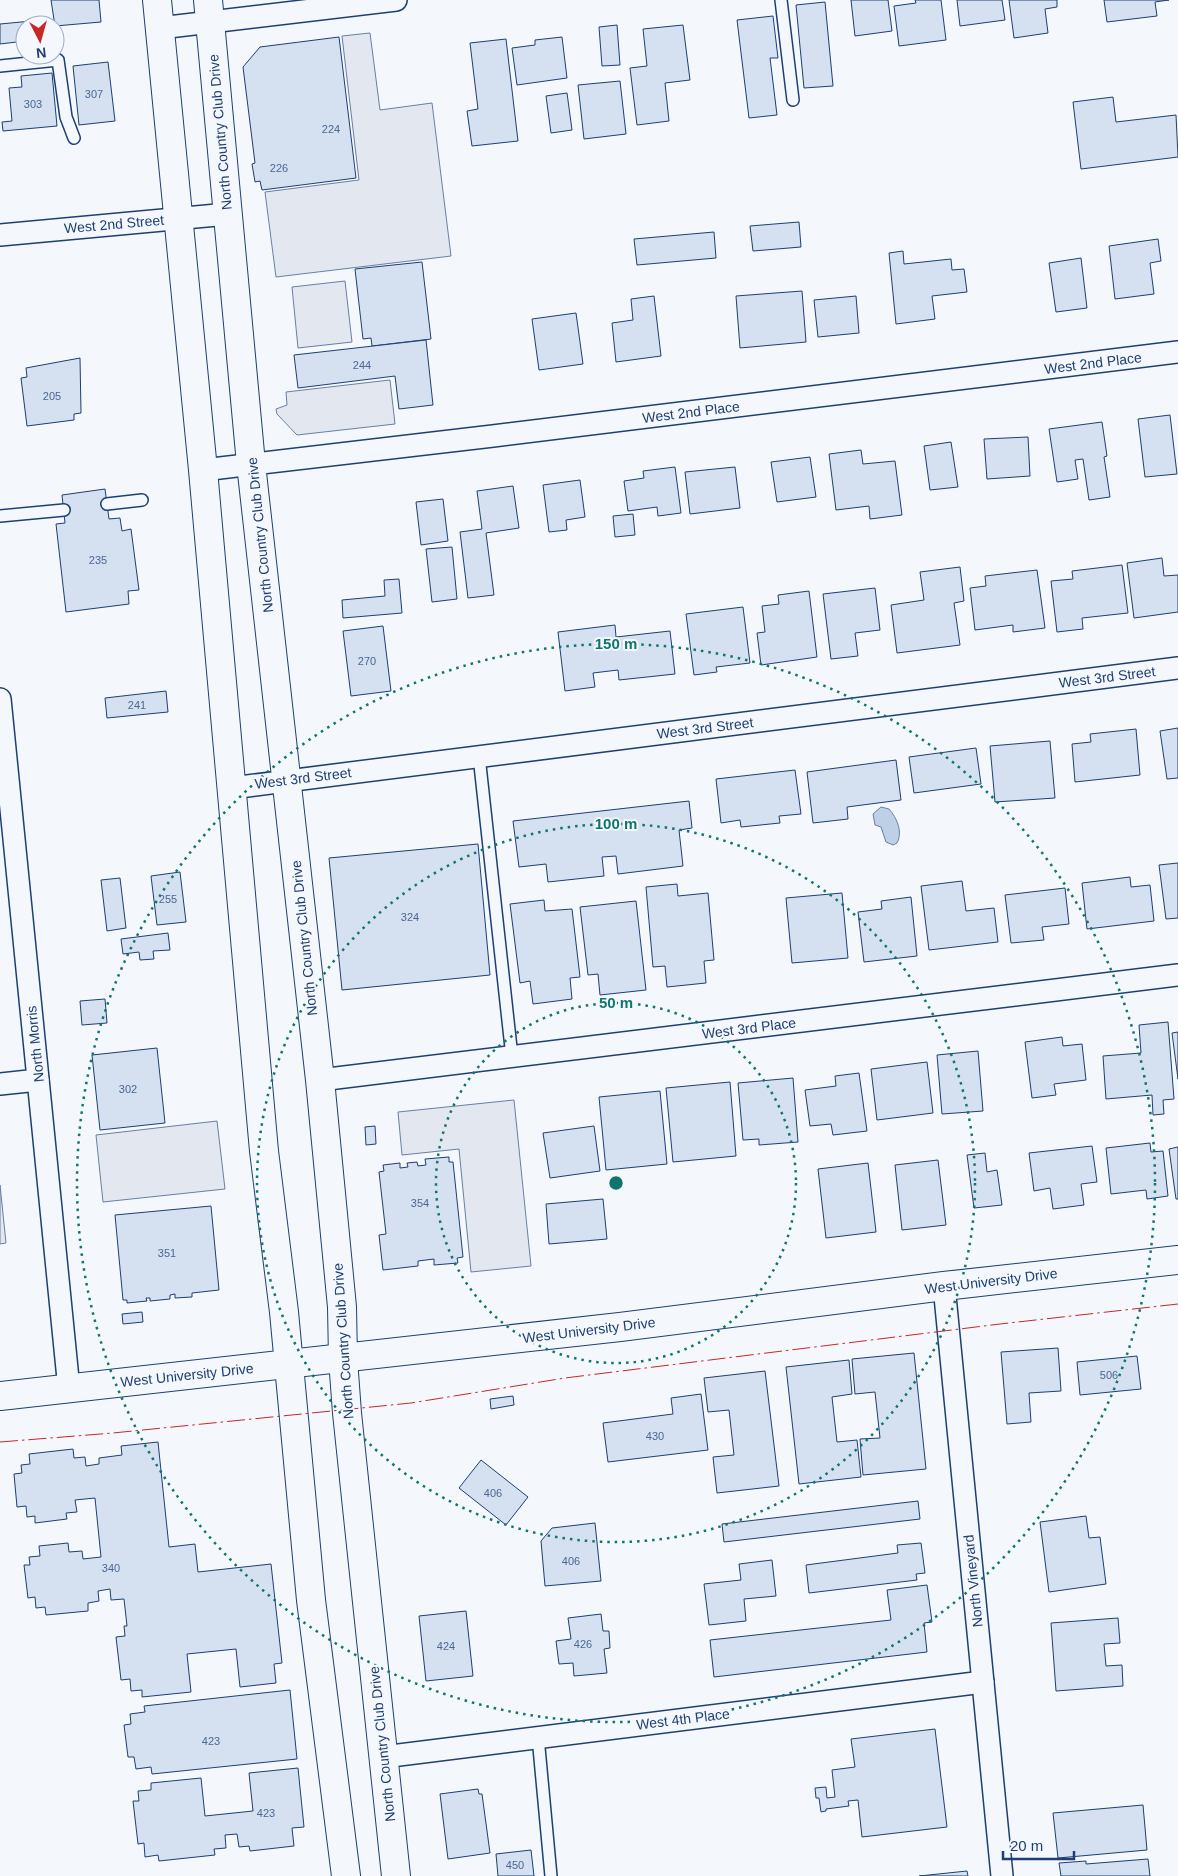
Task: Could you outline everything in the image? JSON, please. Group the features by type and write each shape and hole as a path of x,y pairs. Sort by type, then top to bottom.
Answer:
{"main road":[{"path":"157,0 203,470 264,1151 284,1312 311,1600 346,1876"},
{"name":"North Country Club Drive","path":"209,11 252,464 320,1080 342,1307 347,1413 396,1876"},
{"name":"West University Drive","path":"0,1396 620,1327 944,1286 1178,1260"}],"street":[{"path":"160,28 209,11 396,0"},
{"name":"West 2nd Street","path":"0,235 228,214"},
{"name":"West 2nd Place","path":"203,470 484,438 1178,352"},
{"name":"West 3rd Street","path":"232,788 1178,668"},
{"name":"North Morris","path":"0,699 69,1388"},
{"name":"West 3rd Place","path":"320,1080 1178,975"},
{"path":"0,1084 38,1080"},
{"name":"North Vineyard","path":"944,1286 1002,1876"},
{"name":"West 4th Place","path":"383,1757 983,1682"}],"lane":[{"path":"781,0 793,100"},
{"path":"0,66 58,60 66,117 74,138"},
{"path":"107,504 142,500"},
{"path":"0,516 64,510"},
{"path":"479,756 512,1057"},
{"path":"538,1737 551,1876"}],"shaded area":[{"path":"370,33 380,110 432,103 451,256 276,277 265,192 359,180 342,36"},
{"path":"345,281 352,342 298,348 292,287"},
{"path":"390,380 395,424 297,435 277,414 276,409 287,405 286,392"},
{"path":"514,1100 531,1266 471,1272 459,1149 402,1155 398,1112"},
{"path":"217,1121 225,1189 103,1202 96,1135"},
{"path":"0,1185 6,1243 0,1244"}],"water":[{"path":"881,807 889,809 898,825 899,839 893,845 886,842 881,827 875,825 873,814"}],"building":[{"path":"51,0 99,0 101,22 65,25 65,15 53,15"},
{"path":"851,0 888,0 892,31 855,36"},
{"path":"915,0 941,0 946,40 899,46 894,6 916,3"},
{"path":"957,0 1002,0 1005,20 960,26"},
{"path":"1009,0 1057,0 1057,7 1045,9 1048,33 1014,38"},
{"path":"1104,0 1169,0 1155,2 1157,16 1107,22"},
{"path":"825,2 833,86 804,88 796,5"},
{"path":"773,16 778,58 770,58 777,115 749,118 737,20"},
{"path":"15,23 15,42 0,44 0,24"},
{"path":"617,25 620,65 602,66 599,27"},
{"path":"683,25 690,80 665,83 669,121 637,125 630,68 647,66 643,29"},
{"path":"339,37 356,178 262,190 260,181 255,182 252,164 255,163 243,67 260,47"},
{"path":"562,37 567,78 517,85 512,48 535,45 535,40"},
{"path":"506,39 518,141 472,146 467,111 478,109 470,43"},
{"path":"108,62 115,121 79,125 73,66"},
{"path":"52,73 57,126 3,131 2,122 12,121 9,88 22,87 21,76"},
{"path":"620,81 626,134 584,139 578,85"},
{"path":"567,93 572,130 551,133 546,96"},
{"path":"1113,97 1116,122 1176,115 1178,157 1081,169 1073,102"},
{"path":"799,222 801,247 753,251 750,226"},
{"path":"714,232 716,258 637,265 634,239"},
{"path":"1158,239 1161,261 1150,263 1154,294 1115,299 1109,246"},
{"path":"903,251 904,264 951,259 952,270 964,269 967,292 932,296 935,319 896,324 889,253"},
{"path":"1081,258 1087,308 1056,312 1049,263"},
{"path":"422,262 431,339 372,346 371,338 363,339 355,269"},
{"path":"802,291 806,342 740,348 736,296"},
{"path":"654,296 661,356 616,362 612,323 633,320 631,299"},
{"path":"856,296 859,333 818,337 814,300"},
{"path":"576,313 583,364 539,370 532,319"},
{"path":"426,340 433,405 399,409 395,376 298,388 294,355"},
{"path":"80,358 81,413 74,414 74,420 27,426 21,378 27,377 26,368"},
{"path":"1170,415 1177,474 1145,477 1138,419"},
{"path":"1102,422 1107,456 1104,457 1110,497 1089,500 1083,459 1075,460 1078,479 1057,482 1049,429"},
{"path":"1028,437 1030,476 987,479 984,439"},
{"path":"951,442 958,487 930,490 924,446"},
{"path":"861,450 863,464 895,461 902,515 870,519 869,506 836,510 829,454"},
{"path":"810,457 816,497 777,502 771,462"},
{"path":"675,467 681,513 658,516 657,507 628,511 624,481 644,478 643,471"},
{"path":"735,467 740,508 690,514 685,472"},
{"path":"580,480 585,517 566,520 567,530 549,532 543,485"},
{"path":"513,486 519,528 486,533 494,595 468,598 460,532 482,529 477,491"},
{"path":"105,489 109,519 120,518 122,531 131,529 139,590 128,591 129,604 66,612 56,524 65,523 62,495"},
{"path":"443,499 448,541 421,545 416,502"},
{"path":"633,514 635,535 615,537 613,516"},
{"path":"452,547 457,599 432,602 426,549"},
{"path":"1162,558 1164,576 1178,575 1178,612 1134,618 1127,563"},
{"path":"1122,565 1128,613 1082,618 1083,629 1057,632 1051,581 1073,579 1072,571"},
{"path":"960,567 964,601 954,603 960,645 897,653 891,605 924,600 920,572"},
{"path":"1037,570 1045,628 1013,632 1013,625 975,630 970,588 986,586 985,576"},
{"path":"399,579 402,613 343,618 342,600 385,596 384,580"},
{"path":"875,588 880,630 855,633 858,656 831,659 823,594"},
{"path":"809,591 817,657 761,665 757,633 765,632 762,606 779,604 778,595"},
{"path":"743,607 750,663 716,667 717,672 694,675 686,614"},
{"path":"615,625 616,637 670,631 675,674 619,680 618,670 593,673 595,687 565,691 558,632"},
{"path":"383,626 391,691 351,696 343,631"},
{"path":"166,691 168,712 107,718 105,698"},
{"path":"1178,728 1178,778 1167,779 1160,731"},
{"path":"1136,729 1140,775 1075,782 1072,744 1091,742 1090,734"},
{"path":"1050,741 1055,798 995,802 990,746"},
{"path":"976,748 981,784 914,793 909,757"},
{"path":"896,760 901,800 847,807 848,819 813,823 807,772"},
{"path":"795,770 801,814 779,816 780,823 741,827 740,820 721,823 716,779"},
{"path":"689,801 692,828 679,830 683,866 618,874 616,856 602,857 604,876 548,882 546,864 519,867 513,821"},
{"path":"478,844 490,975 342,990 329,858"},
{"path":"1178,863 1178,918 1166,919 1159,865"},
{"path":"180,872 186,922 157,925 151,876"},
{"path":"1130,877 1131,887 1150,885 1154,921 1087,929 1082,883"},
{"path":"120,878 126,928 107,931 101,880"},
{"path":"962,881 966,911 994,908 998,942 929,950 921,886"},
{"path":"677,884 678,896 708,893 714,960 704,961 706,983 667,987 665,966 653,967 646,887"},
{"path":"1065,888 1069,924 1042,927 1044,940 1011,943 1005,895"},
{"path":"842,893 848,958 792,963 786,898"},
{"path":"911,897 917,956 864,962 858,912 882,909 881,901"},
{"path":"544,900 545,911 572,909 580,977 570,978 572,999 533,1004 530,981 520,983 510,904"},
{"path":"636,901 646,990 600,995 598,974 588,975 580,907"},
{"path":"168,933 170,950 153,951 154,959 140,960 139,952 123,954 121,939"},
{"path":"105,999 107,1023 82,1025 80,1001"},
{"path":"1168,1022 1174,1099 1163,1100 1164,1114 1153,1115 1152,1095 1106,1099 1103,1056 1141,1053 1139,1025"},
{"path":"1178,1032 1178,1079 1172,1033"},
{"path":"1062,1037 1063,1046 1082,1044 1086,1080 1054,1084 1056,1095 1032,1098 1025,1042"},
{"path":"157,1048 165,1123 100,1130 92,1055"},
{"path":"978,1051 983,1111 942,1114 937,1055"},
{"path":"927,1062 933,1113 877,1120 871,1069"},
{"path":"859,1073 867,1131 833,1135 831,1124 810,1126 805,1090 836,1086 835,1076"},
{"path":"793,1078 798,1142 759,1145 759,1139 743,1140 738,1083"},
{"path":"730,1082 736,1156 673,1162 666,1088"},
{"path":"660,1091 667,1164 606,1170 599,1097"},
{"path":"375,1126 376,1144 366,1145 365,1127"},
{"path":"594,1126 600,1171 550,1178 543,1133"},
{"path":"1150,1143 1151,1152 1163,1151 1168,1196 1147,1199 1146,1190 1111,1194 1106,1148"},
{"path":"1092,1146 1097,1182 1081,1184 1084,1205 1053,1209 1050,1188 1034,1191 1029,1153"},
{"path":"1178,1147 1178,1199 1176,1199 1169,1149"},
{"path":"985,1153 987,1172 997,1170 1002,1205 974,1208 967,1155"},
{"path":"449,1157 449,1162 453,1162 463,1257 457,1258 458,1263 434,1265 434,1259 418,1261 418,1266 383,1270 379,1235 386,1234 379,1172 384,1171 383,1165 400,1163 400,1168 408,1167 407,1163 417,1162 418,1166 426,1165 425,1159"},
{"path":"938,1160 946,1225 902,1230 895,1165"},
{"path":"868,1163 876,1232 826,1238 818,1169"},
{"path":"603,1199 607,1239 549,1244 546,1204"},
{"path":"211,1206 219,1290 192,1293 192,1297 175,1298 175,1294 170,1295 170,1299 150,1301 150,1298 146,1298 147,1301 127,1303 127,1300 123,1300 115,1215"},
{"path":"142,1312 143,1322 123,1324 122,1314"},
{"path":"1058,1348 1061,1391 1029,1393 1031,1422 1007,1424 1001,1352"},
{"path":"914,1353 926,1469 863,1475 860,1439 880,1438 875,1392 855,1394 852,1359"},
{"path":"1137,1356 1141,1389 1080,1395 1077,1362"},
{"path":"849,1360 852,1394 832,1397 837,1442 857,1440 861,1477 799,1484 786,1367"},
{"path":"765,1371 779,1486 717,1493 713,1457 734,1455 729,1410 708,1412 704,1378"},
{"path":"701,1394 708,1450 608,1462 603,1423 673,1414 671,1398"},
{"path":"513,1396 514,1405 491,1409 490,1399"},
{"path":"158,1442 169,1547 195,1544 198,1572 271,1564 282,1663 274,1664 276,1683 240,1687 236,1649 187,1654 191,1692 142,1697 142,1690 131,1691 130,1679 121,1680 116,1637 125,1636 124,1626 127,1626 124,1599 111,1600 110,1589 98,1591 99,1601 88,1603 88,1611 46,1615 45,1607 36,1608 35,1597 28,1598 24,1565 30,1565 29,1557 40,1556 39,1546 68,1543 69,1552 82,1551 83,1559 101,1557 95,1498 75,1500 77,1512 66,1513 67,1519 35,1523 35,1516 27,1517 26,1506 17,1507 14,1474 22,1473 21,1465 30,1464 29,1454 73,1449 74,1458 85,1457 86,1466 99,1464 99,1458 122,1455 121,1446"},
{"path":"481,1460 528,1497 506,1525 459,1488"},
{"path":"918,1501 920,1519 724,1542 722,1524"},
{"path":"1086,1516 1089,1538 1100,1537 1106,1584 1049,1592 1040,1522"},
{"path":"595,1523 601,1581 545,1586 541,1541 552,1528"},
{"path":"921,1543 925,1573 916,1574 917,1580 809,1593 806,1565 898,1553 897,1545"},
{"path":"772,1560 776,1596 744,1599 746,1621 709,1625 704,1584 741,1580 739,1564"},
{"path":"927,1585 932,1622 924,1623 927,1652 714,1677 710,1640 891,1620 887,1590"},
{"path":"466,1611 473,1676 426,1681 419,1616"},
{"path":"601,1614 603,1631 609,1631 610,1648 604,1649 607,1673 574,1676 573,1663 559,1664 556,1641 571,1639 568,1618"},
{"path":"1118,1618 1120,1643 1104,1644 1106,1666 1122,1665 1123,1686 1056,1691 1051,1623"},
{"path":"290,1690 297,1759 152,1774 151,1767 136,1769 134,1757 128,1757 124,1725 131,1724 130,1714 145,1712 144,1706"},
{"path":"935,1729 947,1827 862,1837 858,1800 848,1801 849,1806 826,1809 826,1811 821,1812 815,1788 826,1787 827,1798 835,1797 832,1770 855,1767 851,1739"},
{"path":"298,1768 304,1827 292,1828 294,1846 250,1851 249,1846 239,1847 237,1834 225,1835 226,1848 214,1849 215,1855 159,1861 158,1855 145,1857 144,1843 138,1844 133,1801 139,1801 138,1791 151,1790 151,1783 201,1778 205,1816 253,1811 249,1773"},
{"path":"478,1789 479,1794 482,1794 490,1853 448,1859 440,1794"},
{"path":"1143,1805 1147,1850 1058,1858 1053,1813"},
{"path":"531,1850 534,1876 498,1876 496,1854"},
{"path":"1148,1859 1150,1876 1061,1876 1059,1863 1086,1861 1086,1864"},
{"path":"967,1871 968,1876 919,1876"}],"power":[{"path":"0,1442 113,1433 411,1403 565,1378 1178,1304"}]}
